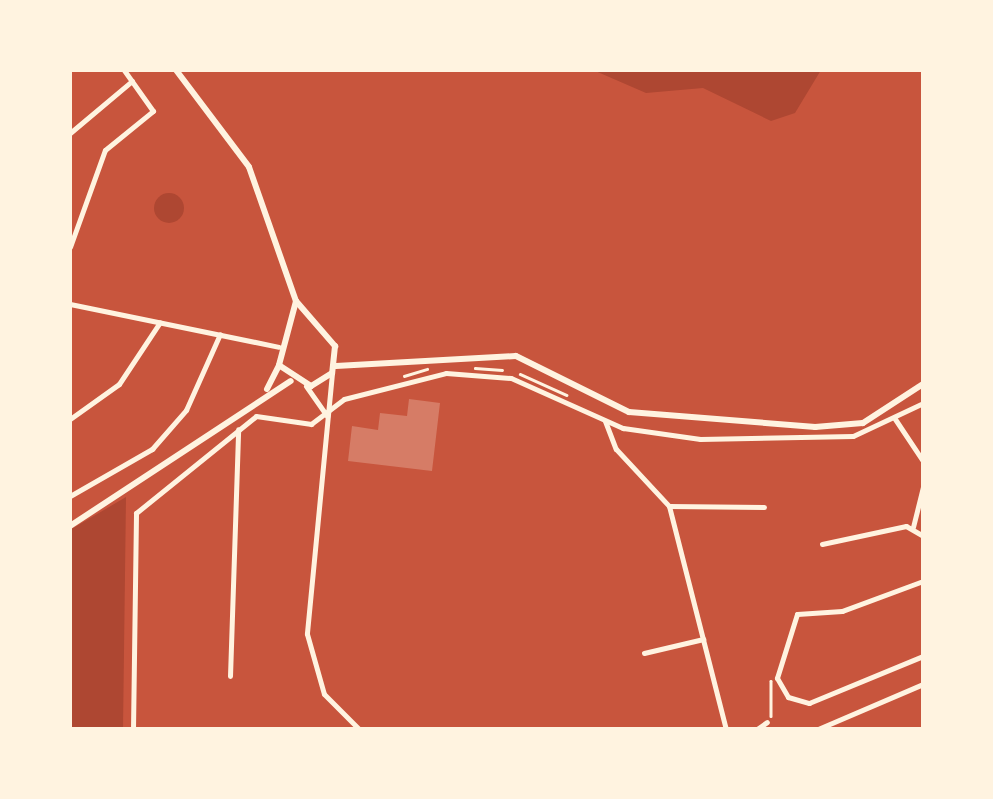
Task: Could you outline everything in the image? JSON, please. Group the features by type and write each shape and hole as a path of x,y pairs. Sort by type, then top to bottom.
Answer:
{"street":[{"path":"70,246 105,150 153,111 124,70"},
{"path":"176,70 255,178 296,301 335,346 358,358"},
{"path":"70,133 132,78"},
{"path":"266,390 279,365 279,347 292,332 296,301"},
{"path":"70,304 279,347"},
{"path":"70,419 119,384 160,322"},
{"path":"292,332 316,328"},
{"path":"70,496 152,448 186,410 220,334"},
{"path":"335,346 308,651 324,694 359,729"},
{"path":"306,386 358,358 516,356 647,416 837,428 886,410 923,384"},
{"path":"279,365 291,381 306,386 327,416"},
{"path":"132,729 136,512 256,416 311,424 327,416 344,399 395,382 460,373 520,380 605,421 700,439 853,436 895,419 923,402"},
{"path":"70,526 266,390 291,381"},
{"path":"895,419 923,461"},
{"path":"605,421 616,449 669,506 726,729"},
{"path":"230,676 238,427"},
{"path":"913,527 923,487"},
{"path":"669,506 764,507"},
{"path":"913,527 923,536"},
{"path":"822,544 913,527"},
{"path":"923,581 842,611 797,614 777,678 788,697 809,703 923,656"},
{"path":"644,653 704,639"},
{"path":"818,729 923,684"},
{"path":"757,729 768,722"}],"path":[{"path":"768,722 769,683"}],"shaded area":[{"path":"593,70 821,70 795,113 771,121 703,88 646,93"},
{"path":"169,193 183,202 184,208 175,222 169,223 155,214 154,208 163,194"},
{"path":"126,497 123,729 70,729 70,530"}],"building":[{"path":"409,399 440,403 432,471 348,461 352,426 378,430 380,413 407,416"}]}
